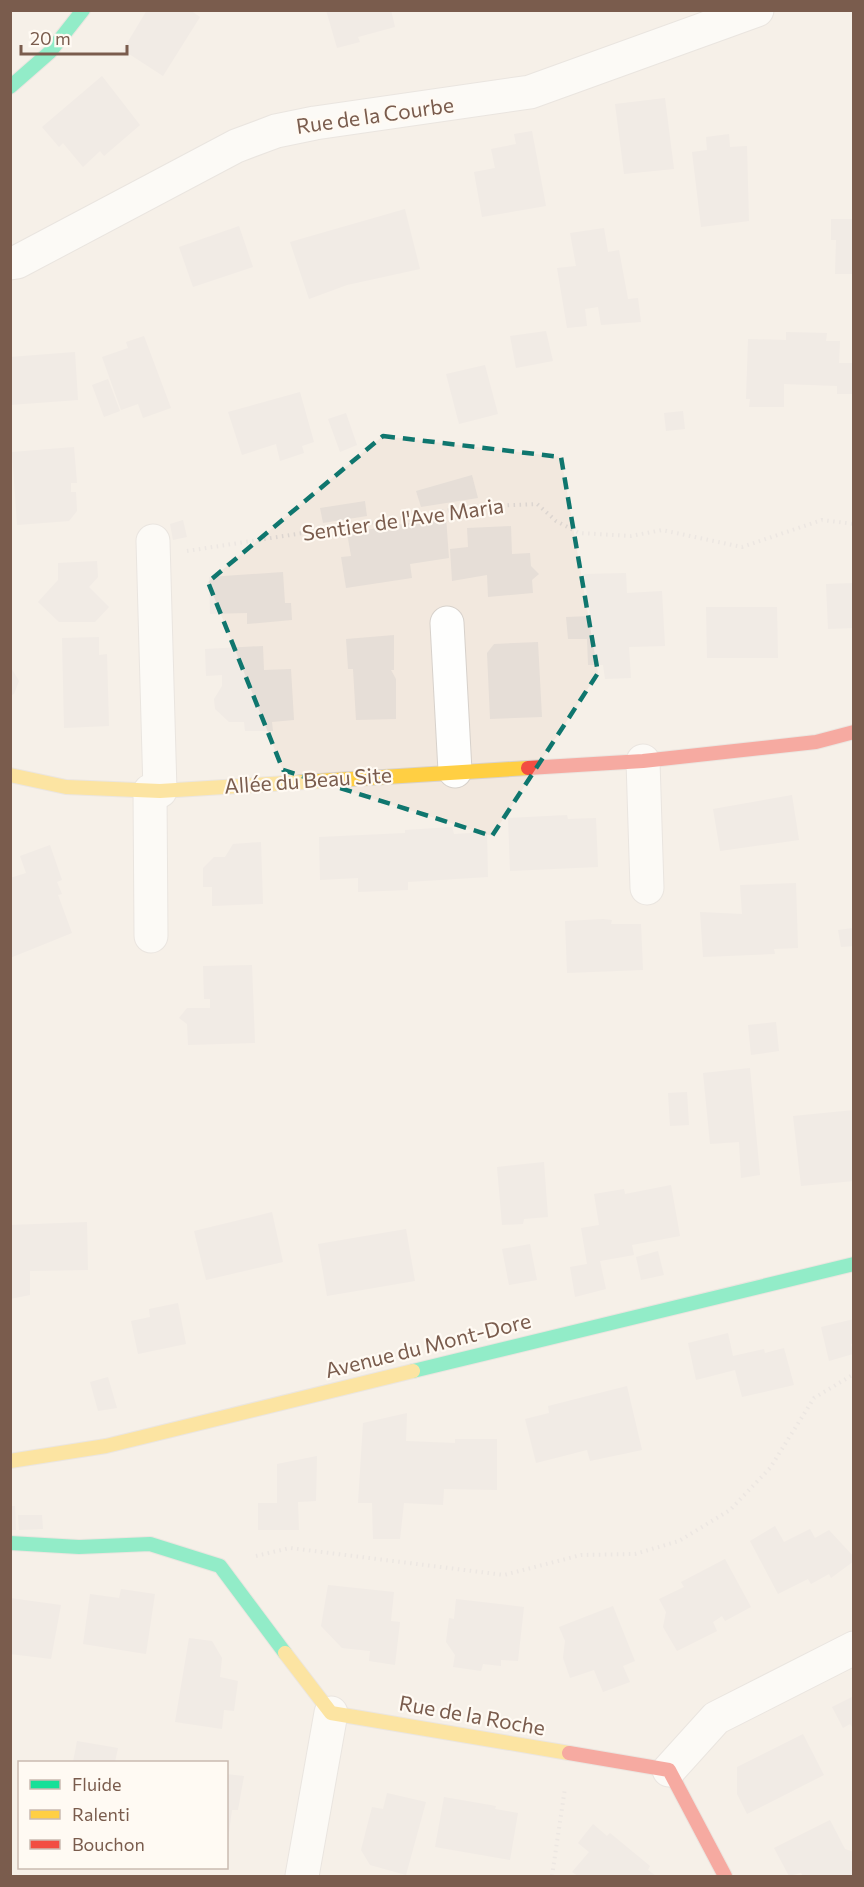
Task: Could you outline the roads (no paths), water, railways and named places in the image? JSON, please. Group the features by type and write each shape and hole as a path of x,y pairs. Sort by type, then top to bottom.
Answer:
{"street":[{"path":"10,87 29,73 72,27 83,10"},
{"name":"Rue de la Courbe","path":"10,263 17,262 62,239 236,146 276,131 315,123 530,92 757,10"},
{"path":"151,936 155,791 153,549"},
{"path":"447,623 455,771"},
{"name":"Allée du Beau Site","path":"10,775 87,791 155,791 643,761 816,742 854,732"},
{"path":"643,761 647,888"},
{"name":"Avenue du Mont-Dore","path":"10,1461 106,1446 854,1264"},
{"path":"10,1543 79,1547 150,1544 220,1566 331,1713 302,1876"},
{"path":"725,1876 669,1770 716,1718 854,1648"},
{"name":"Rue de la Roche","path":"331,1713 669,1770"}]}
